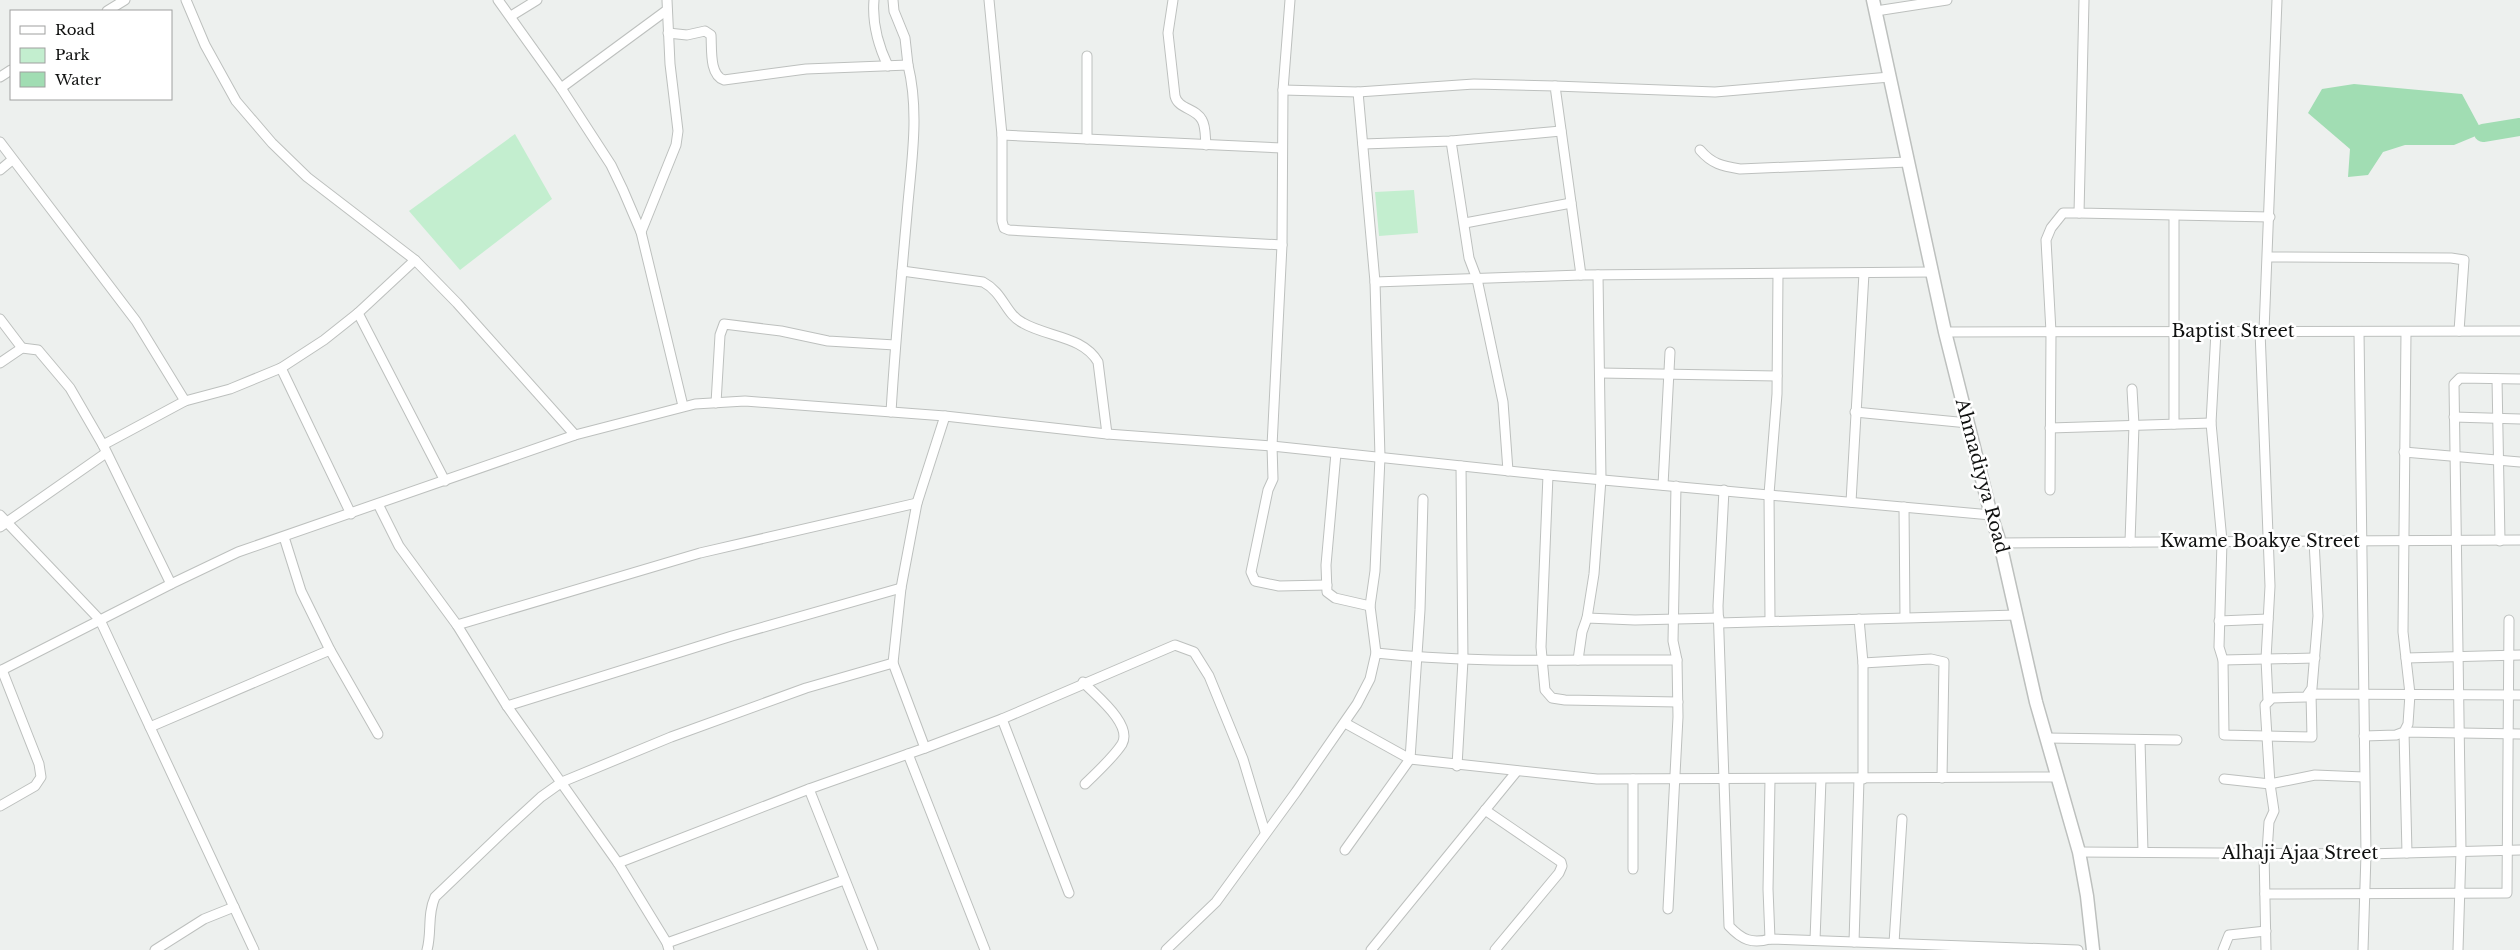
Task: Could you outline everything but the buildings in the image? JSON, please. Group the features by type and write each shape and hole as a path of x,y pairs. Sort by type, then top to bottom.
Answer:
{"street":[{"path":"109,10 125,0"},
{"path":"186,0 205,46 236,101 272,143 307,177 415,260 457,303 575,435"},
{"path":"498,0 511,16 611,166 641,232 683,406"},
{"path":"511,16 537,0"},
{"path":"641,232 676,145 678,131 668,33 667,0"},
{"path":"874,0 873,12 879,46 888,66"},
{"path":"891,412 914,128 914,91 908,65 905,38 894,11 893,0"},
{"path":"989,0 1002,136 1002,220 1004,228 1009,230 1282,245"},
{"path":"1173,0 1168,33 1175,96 1180,105 1193,111 1203,122 1206,145"},
{"path":"1290,0 1284,90 1282,245 1272,446 1273,479 1262,514 1251,572 1252,577 1256,581 1279,586 1327,585"},
{"path":"1874,6 1947,0"},
{"path":"2079,213 2084,0"},
{"path":"2266,950 2266,852 2270,822 2274,811 2270,784 2265,705 2268,700 2266,659 2270,586 2262,331 2270,217 2277,0"},
{"name":"Ahmadiyya Road","path":"1874,6 1945,332 1991,515 2000,543 2047,738 2079,852 2087,896 2093,950"},
{"path":"560,88 668,10"},
{"path":"668,33 679,35 709,32 711,35 714,70 716,75 724,80 806,69 908,65"},
{"path":"1087,56 1087,139"},
{"path":"1284,90 1358,92 1474,84 1715,92 1890,77"},
{"path":"1555,86 1581,275"},
{"path":"1166,950 1216,902 1345,723 1370,679 1376,653 1370,606 1374,571 1380,457 1375,282 1358,92"},
{"path":"1363,144 1451,141 1561,131"},
{"path":"1002,136 1282,148"},
{"path":"1451,141 1469,258 1477,279 1503,402 1508,471"},
{"path":"0,142 136,321 185,401"},
{"path":"1700,150 1715,164 1740,169 1908,162"},
{"path":"0,170 12,160"},
{"path":"1465,223 1571,203"},
{"path":"2050,490 2051,332 2046,240 2051,228 2063,214 2079,213 2270,217"},
{"path":"2174,216 2174,424"},
{"path":"2268,257 2451,258 2464,260 2459,331"},
{"path":"4,525 104,449 185,401 230,389 281,368 324,340 358,313 415,260"},
{"path":"902,271 983,282 995,288 1013,316 1021,323 1082,345 1093,353 1098,362 1107,434"},
{"path":"1375,282 1581,275 1933,272"},
{"path":"1850,502 1864,273"},
{"path":"1770,620 1769,494 1777,376 1778,274"},
{"path":"1578,660 1582,632 1588,618 1594,574 1601,479 1598,275"},
{"path":"358,313 445,481"},
{"path":"0,319 22,348"},
{"path":"716,403 720,335 724,324 781,331 828,341 895,345"},
{"path":"2216,331 2211,423 2222,541 2219,621 2220,647 2223,660 2224,735 2312,737 2311,694 2318,616 2314,540"},
{"name":"Baptist Street","path":"1945,332 2520,331"},
{"path":"2359,332 2366,854 2363,950"},
{"path":"2406,332 2403,632 2410,694 2408,724 2404,732 2407,853"},
{"path":"0,363 22,348 38,350 70,388 104,449 171,584"},
{"path":"1663,485 1670,352"},
{"path":"281,368 351,514"},
{"path":"1600,373 1777,376"},
{"path":"2458,950 2461,852 2454,417 2456,380 2460,378 2520,379"},
{"path":"2497,379 2500,541"},
{"path":"2130,542 2134,425 2132,389"},
{"path":"0,806 36,786 41,777 39,764 1,670 238,552 575,435 683,406 745,401 793,403 945,416 1107,434 1272,446 1548,475 1991,515"},
{"path":"1855,412 1968,423"},
{"path":"925,748 893,663 901,588 917,503 945,416"},
{"path":"2454,417 2520,419"},
{"path":"2050,428 2211,423"},
{"path":"2404,452 2520,462"},
{"path":"1336,453 1326,565 1327,592 1334,598 1370,606"},
{"path":"1457,766 1462,660 1462,466"},
{"path":"1548,475 1541,662 1545,690 1552,698 1678,702"},
{"path":"1668,909 1676,779 1678,702 1677,660 1673,641 1676,486"},
{"path":"1724,490 1718,584 1728,926 1749,941 1757,942 1770,939 1815,940 2078,950"},
{"path":"1345,850 1410,760 1417,656 1423,499"},
{"path":"456,625 700,554 917,503"},
{"path":"378,504 399,546 456,625 507,706 618,863 668,946 844,880"},
{"path":"1904,507 1905,617"},
{"path":"0,515 4,525 100,620 254,950"},
{"path":"284,537 301,591 330,650 378,734"},
{"name":"Kwame Boakye Street","path":"2000,543 2520,540"},
{"path":"507,706 732,636 901,588"},
{"path":"1588,618 1770,620 2016,615"},
{"path":"1854,942 1861,779 1863,663 1859,619"},
{"path":"2219,621 2268,619"},
{"path":"2265,894 2365,895 2507,892 2509,850 2509,620"},
{"path":"618,863 809,789 1002,719 1083,682 1175,645 1194,652 1210,676 1243,759 1265,832"},
{"path":"150,727 330,650"},
{"path":"1376,653 1462,660 1541,662 1677,660"},
{"path":"2406,658 2520,655"},
{"path":"2223,660 2315,658"},
{"path":"1863,663 1931,659 1944,662 1942,778"},
{"path":"427,950 430,939 430,909 435,897 541,797 562,782 671,737 806,688 893,663"},
{"path":"1083,682 1117,716 1124,732 1123,743 1085,784"},
{"path":"2268,700 2272,698 2306,697 2311,694 2520,695"},
{"path":"1002,719 1069,893"},
{"path":"1345,723 1410,760 1597,779 1770,780 2058,777"},
{"path":"2364,736 2396,735 2404,732 2459,735 2520,734"},
{"path":"2047,738 2177,740"},
{"path":"2140,740 2143,852"},
{"path":"908,754 985,950"},
{"path":"1371,950 1517,771"},
{"path":"2224,779 2270,784 2316,775 2364,777"},
{"path":"1633,779 1633,869"},
{"path":"1815,940 1820,779"},
{"path":"1770,780 1768,889 1770,939"},
{"path":"809,789 873,950"},
{"path":"1485,810 1561,862 1562,866 1559,873 1495,950"},
{"path":"1894,943 1902,819"},
{"name":"Alhaji Ajaa Street","path":"2079,852 2366,854 2520,850"},
{"path":"155,950 204,919 234,907"},
{"path":"2223,950 2229,934 2266,931"}],"green space":[{"path":"515,134 552,199 460,270 409,211"},
{"path":"1414,190 1418,233 1379,236 1375,192"}],"water":[{"path":"2354,84 2462,94 2483,133 2454,145 2405,145 2383,152 2368,175 2348,177 2350,149 2308,113 2322,89"}],"waterway":[{"path":"2483,133 2520,127"}]}
